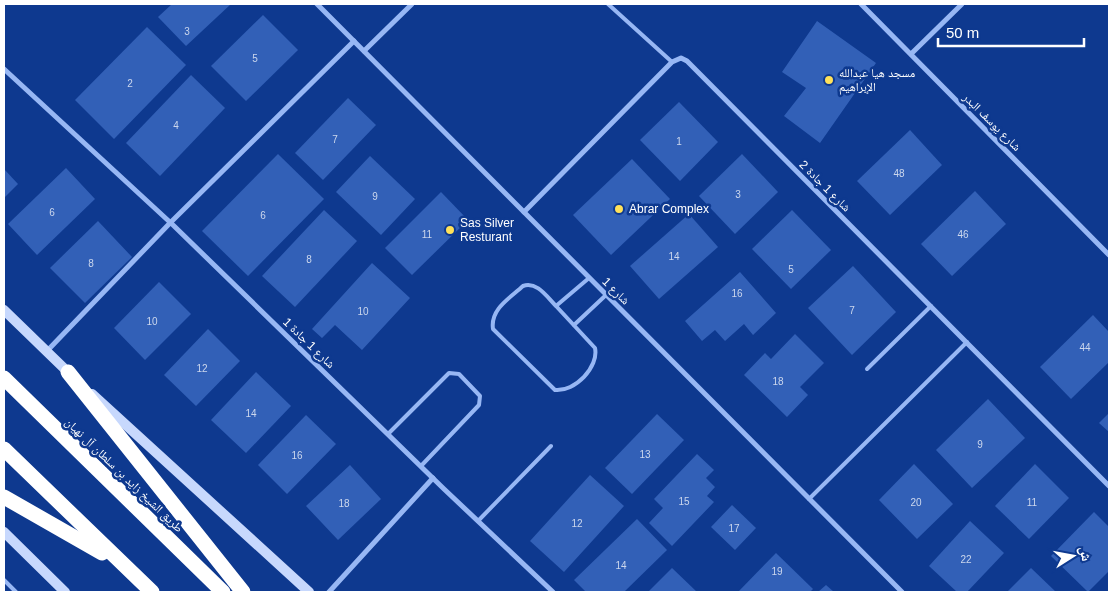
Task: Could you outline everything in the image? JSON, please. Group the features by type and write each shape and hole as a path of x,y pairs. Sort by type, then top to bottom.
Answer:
{"highway":[{"path":"68,372 243,592"},
{"name":"طريق الشيخ زايد بن سلطان آل نهيان","path":"4,378 223,592"},
{"path":"4,449 152,592"},
{"path":"4,497 122,563"}],"main road":[{"path":"4,310 68,372 309,592"},
{"path":"4,532 64,592"}],"street":[{"name":"شارع 1","path":"317,4 902,592"},
{"path":"364,51 412,4"},
{"name":"شارع يوسف البدر","path":"861,4 1109,255"},
{"path":"911,54 962,4"},
{"path":"47,351 170,222 354,41"},
{"name":"شارع 1 جادة 2","path":"672,62 681,58 687,61 1109,486"},
{"path":"524,212 672,62"},
{"name":"شارع 1 جادة 1","path":"4,69 170,222 553,592"},
{"path":"329,592 433,478"}],"lane":[{"path":"608,4 672,62"},
{"path":"556,306 589,278"},
{"path":"528,284 535,286 574,325 595,348 597,356 595,364 572,387 564,391 555,390 493,329 492,320 496,312 523,286 528,284"},
{"path":"574,325 606,295"},
{"path":"867,369 931,306"},
{"path":"809,499 967,342"},
{"path":"388,434 449,373 459,374 480,396 479,405 421,466"},
{"path":"478,521 551,446"},
{"path":"4,580 16,592"}],"building":[{"path":"172,4 231,4 186,46 158,17"},
{"path":"263,15 298,50 246,101 211,66"},
{"name":"مسجد هيا عبدالله الإبراهيم","path":"817,21 876,63 820,143 784,116 806,88 782,72"},
{"path":"147,27 186,65 114,139 75,100"},
{"path":"191,75 225,108 160,176 126,143"},
{"path":"348,98 376,125 323,180 295,153"},
{"path":"679,102 718,142 680,181 640,140"},
{"path":"910,130 942,165 890,215 857,181"},
{"path":"278,154 324,199 248,276 202,231"},
{"path":"742,154 778,192 735,234 699,196"},
{"path":"370,156 415,199 381,235 336,192"},
{"name":"Abrar Complex","path":"632,159 670,199 611,255 573,215"},
{"path":"66,168 95,199 37,255 8,224"},
{"path":"4,169 18,184 4,198"},
{"path":"975,191 1006,224 952,276 921,244"},
{"path":"441,192 468,220 412,275 385,248"},
{"path":"324,210 357,241 295,307 262,276"},
{"path":"792,210 831,250 791,289 752,249"},
{"path":"689,214 718,247 659,299 630,266"},
{"path":"98,221 132,257 85,303 50,268"},
{"path":"372,263 410,298 362,350 335,325 322,338 312,329"},
{"path":"853,266 896,312 852,355 808,308"},
{"path":"740,272 776,313 753,335 744,324 725,341 715,330 702,341 685,321"},
{"path":"159,282 191,314 145,360 114,328"},
{"path":"1093,315 1109,332 1109,362 1071,399 1040,367"},
{"path":"208,329 240,361 196,406 164,375"},
{"path":"795,334 824,363 800,387 808,395 787,417 744,375 765,353 771,359"},
{"path":"256,372 291,406 246,453 211,420"},
{"path":"988,399 1025,438 972,488 936,450"},
{"path":"1109,413 1109,432 1099,423"},
{"path":"657,414 684,440 632,494 605,468"},
{"path":"306,415 336,444 287,494 258,465"},
{"path":"697,454 714,470 706,478 715,487 707,496 714,502 672,546 649,523 663,508 654,499"},
{"path":"914,464 953,504 917,539 879,500"},
{"path":"1035,464 1069,498 1029,539 995,506"},
{"path":"350,465 381,499 338,540 306,506"},
{"path":"590,475 624,506 564,572 530,541"},
{"path":"732,505 756,528 735,550 711,527"},
{"path":"1094,512 1109,527 1109,571 1088,592 1051,556"},
{"path":"637,519 667,550 624,592 586,592 574,580"},
{"path":"970,521 1004,553 967,592 957,592 929,566"},
{"path":"776,553 813,589 810,592 738,592"},
{"path":"672,568 697,592 648,592"},
{"path":"1031,568 1056,592 1007,592"},
{"path":"826,585 834,592 818,592"}],"place":[{"name":"مسجد هيا عبدالله الإبراهيم","path":"829,80"},
{"name":"Abrar Complex","path":"619,209"},
{"name":"Sas Silver Resturant","path":"450,230"}]}
